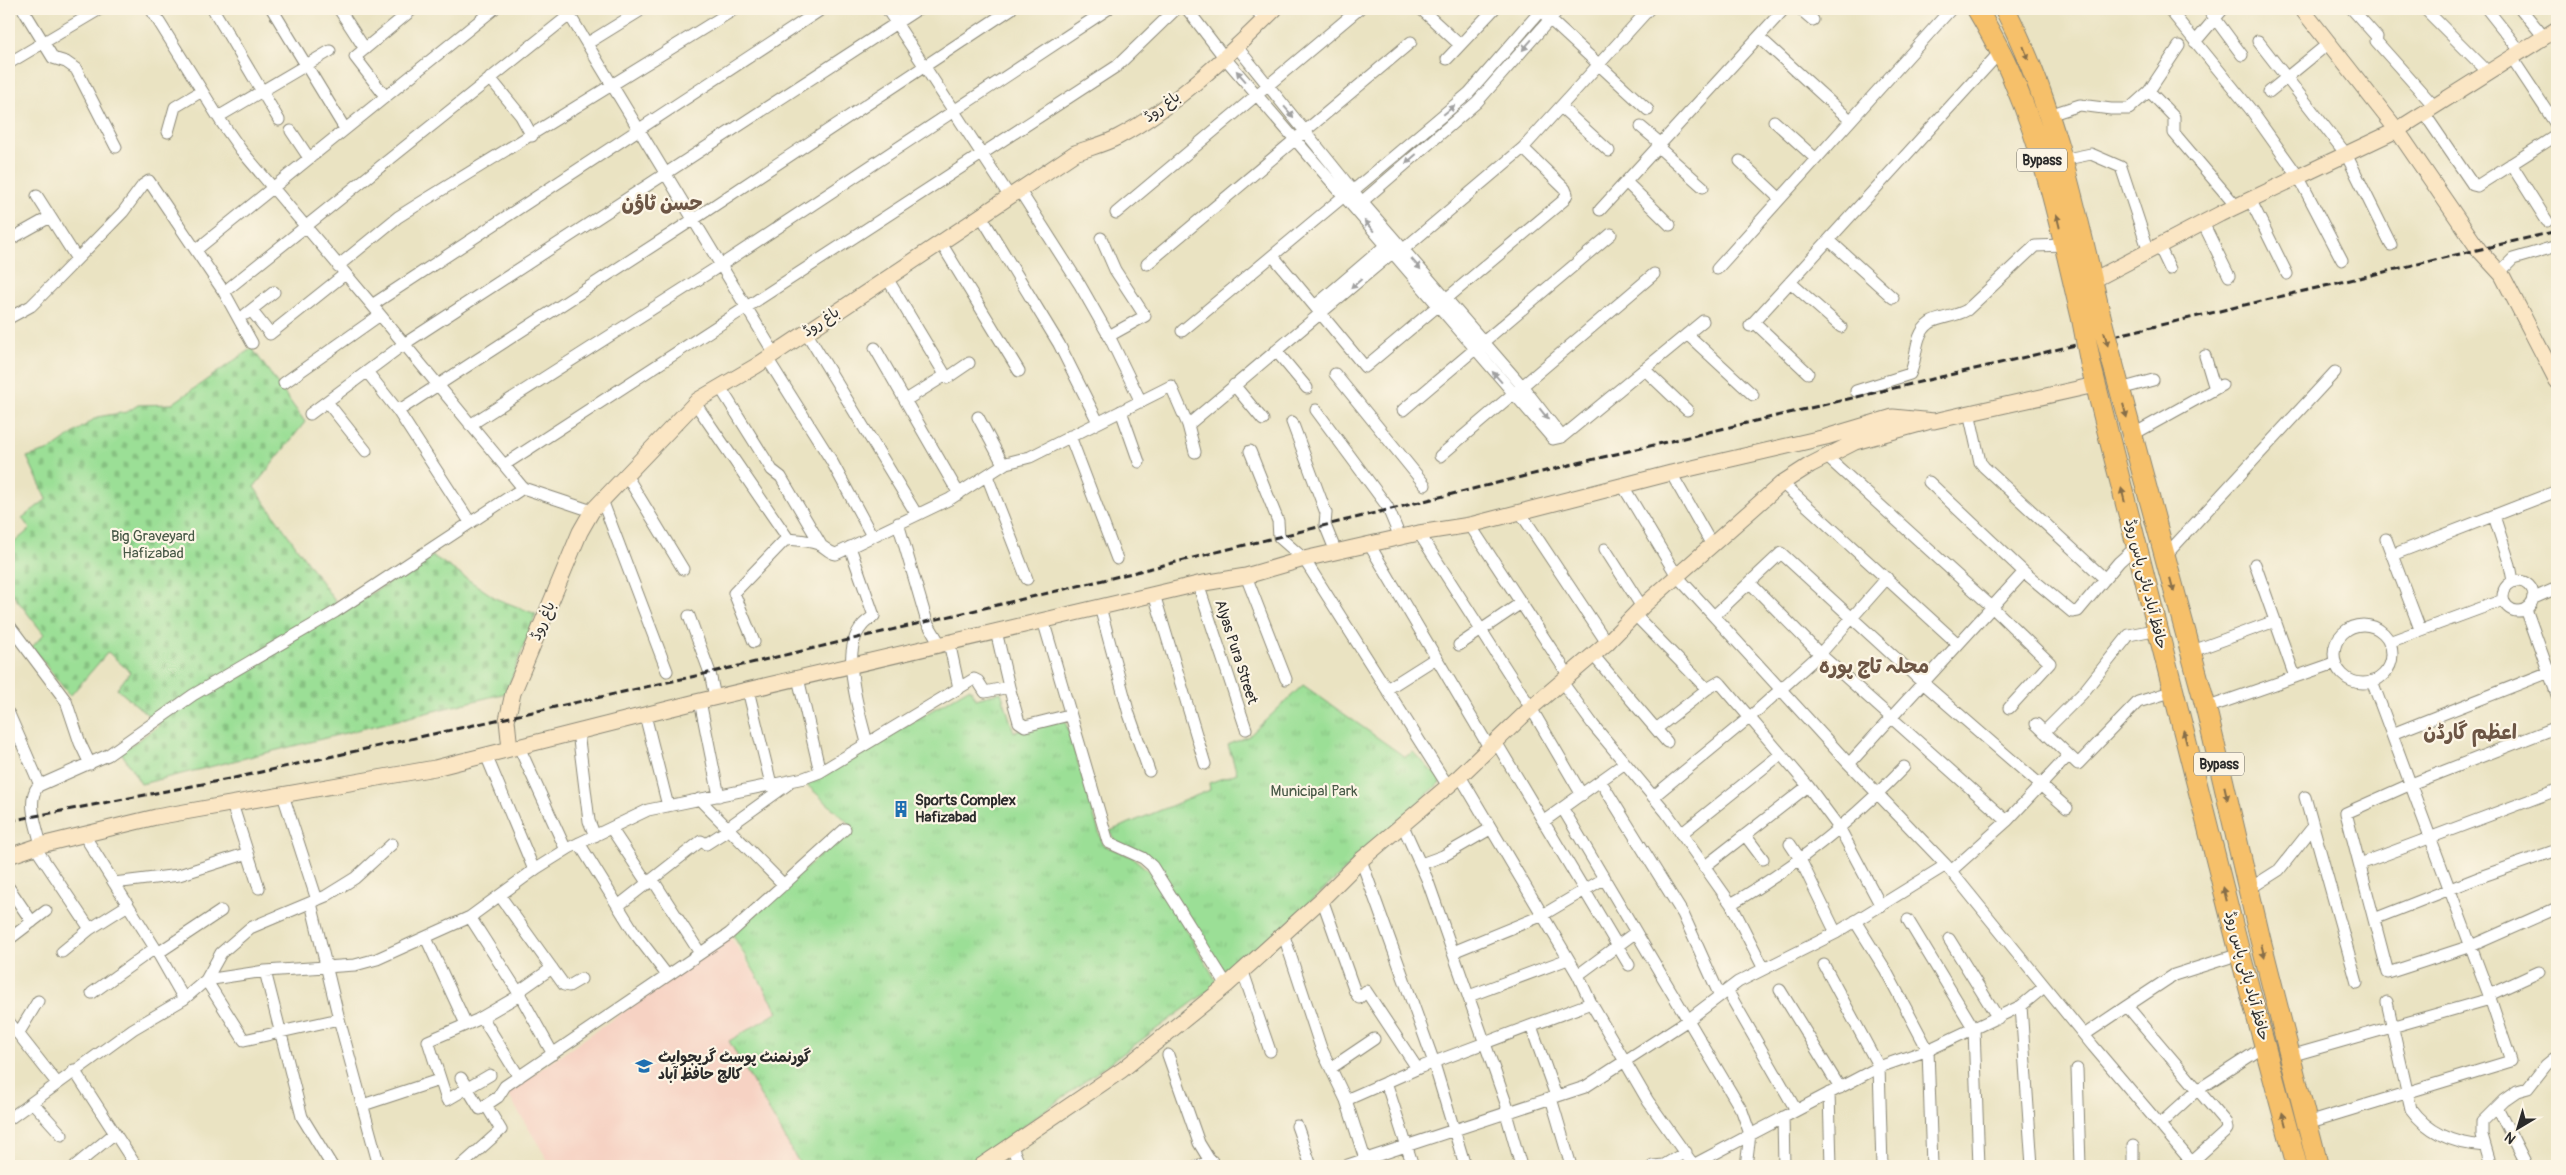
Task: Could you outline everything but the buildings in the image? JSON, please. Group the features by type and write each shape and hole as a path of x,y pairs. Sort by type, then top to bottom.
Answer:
{"highway":[{"name":"حافظ آباد بائی پاس روڈ","path":"1978,9 2001,51 2033,134 2050,185 2064,245 2084,286"},
{"name":"حافظ آباد بائی پاس روڈ","path":"2005,9 2018,34 2049,115 2062,160 2091,316 2093,376 2240,954 2297,1166"},
{"name":"حافظ آباد بائی پاس روڈ","path":"2091,316 2113,364 2206,708 2318,1166"}],"street":[{"path":"23,9 53,58 66,62 76,69 116,147"},
{"path":"9,63 100,9"},
{"path":"151,9 218,117 241,150 372,304 523,488 597,506 667,671"},
{"path":"212,9 279,120"},
{"path":"272,9 345,128"},
{"path":"339,9 365,49"},
{"path":"386,96 356,57 413,9"},
{"path":"196,250 494,9"},
{"path":"588,43 643,9"},
{"path":"251,310 270,334 398,217 735,9"},
{"path":"372,304 822,9"},
{"path":"888,9 982,152 1015,194 1080,285 1109,336 1142,402"},
{"path":"310,414 368,374 404,344 918,9"},
{"path":"398,411 694,219 1011,9"},
{"path":"470,425 721,265 1108,9"},
{"path":"504,466 982,152 1117,66 1176,9"},
{"path":"1187,9 1224,57 1295,139 1358,205 1394,251 1441,302 1484,343 1523,387 1558,438"},
{"path":"1116,214 1257,95 1268,88 1359,9"},
{"path":"1421,9 1460,45"},
{"path":"1447,59 1494,9"},
{"path":"1358,205 1477,102 1559,9"},
{"path":"1188,425 1234,385 1277,352 1318,311 1523,148 1649,9"},
{"path":"1600,210 1784,9"},
{"path":"1800,9 1813,20"},
{"path":"1716,269 1951,9"},
{"path":"2169,9 2251,110 2298,176 2342,260"},
{"path":"2352,9 2377,37 2376,41 2429,110 2473,185 2477,186 2557,135"},
{"path":"2425,9 2488,72"},
{"path":"2487,9 2557,126"},
{"path":"2521,9 2544,37"},
{"path":"1182,331 1469,92 1541,10 1648,110"},
{"path":"2304,10 2396,130 2479,250 2500,272 2557,381"},
{"path":"224,292 571,11 613,86 746,307 770,356 831,460 872,536"},
{"path":"2195,42 2216,11 2242,55"},
{"name":"باغ روڈ","path":"514,748 508,720 513,693 580,532 597,506 695,403 770,356 1075,153 1117,138 1145,121 1237,47 1265,12"},
{"path":"2084,286 2250,199 2396,130 2557,29"},
{"path":"1759,37 1850,120"},
{"path":"2258,41 2346,154 2391,246"},
{"path":"1147,264 1411,42"},
{"path":"2269,92 2329,43"},
{"path":"2049,115 2080,104 2111,110 2129,109 2149,91 2179,46"},
{"path":"1237,47 1268,88 1305,130 1347,195"},
{"path":"218,117 330,51"},
{"path":"1808,373 1752,324 2001,51"},
{"path":"490,78 521,116 532,136"},
{"path":"168,132 175,107 202,91"},
{"path":"2149,91 2174,117 2174,133 2183,146 2236,206"},
{"path":"1469,92 1477,102"},
{"path":"1562,107 1609,152"},
{"path":"1774,121 1816,159"},
{"path":"1641,127 1702,187"},
{"path":"291,131 308,158"},
{"path":"1273,256 1366,367 1564,200 1567,194 1565,189 1523,148"},
{"path":"2062,160 2091,154 2121,168 2154,249 2170,269"},
{"path":"1740,161 1780,198"},
{"path":"2511,164 2546,221"},
{"path":"9,318 31,306 123,212 147,181 152,183 224,292 252,343"},
{"path":"1626,182 1670,225"},
{"path":"37,196 77,259"},
{"path":"2250,199 2287,274"},
{"path":"1358,205 1394,251"},
{"path":"981,216 1059,344 1098,422"},
{"path":"9,240 50,217"},
{"path":"2203,223 2229,276"},
{"path":"1403,410 1611,234"},
{"path":"1101,238 1115,270 1145,316 1109,336"},
{"path":"1829,240 1893,298"},
{"path":"941,243 1019,371"},
{"path":"1856,391 1910,374 1914,365 1914,349 1918,339 1930,323 1957,316 1967,310 2035,246 2064,245"},
{"path":"2500,272 2513,259 2557,246"},
{"path":"1440,456 1654,274"},
{"path":"887,278 947,378 969,363"},
{"path":"1790,282 1841,327"},
{"path":"239,319 274,292"},
{"path":"1441,302 1475,351 1513,395 1558,438"},
{"path":"284,383 380,315"},
{"path":"1558,438 1702,321"},
{"path":"806,332 917,515"},
{"path":"1687,334 1753,395"},
{"path":"875,348 959,494"},
{"path":"1277,352 1307,388"},
{"path":"2132,434 2219,387 2205,356"},
{"path":"1644,369 1687,410"},
{"path":"2164,557 2335,372"},
{"path":"368,374 398,411 470,522"},
{"path":"1335,374 1425,485"},
{"path":"906,400 946,375"},
{"path":"981,1166 1012,1147 1122,1070 1228,985 1322,899 1361,860 1460,776 1531,708 1607,643 1677,576 1782,483 1810,465 1855,442 1969,412 2093,376"},
{"path":"2120,389 2153,380"},
{"path":"1234,385 1263,420"},
{"path":"720,387 772,470 780,477 821,545 830,554 836,554 959,494 1004,464 1030,457 1171,386 1188,425 1195,452"},
{"path":"328,402 366,452"},
{"path":"695,403 789,540"},
{"path":"1316,410 1388,506 1400,538"},
{"path":"1120,411 1139,462"},
{"path":"1969,412 1980,462 1984,467 2105,579"},
{"path":"978,417 1004,464"},
{"path":"9,856 38,846 156,817 435,768 715,697 944,643 1198,584 1246,576 1304,559 1369,544 1419,533 1470,525 1671,473 1826,437 1893,417 1934,420"},
{"path":"1292,422 1326,513 1325,525 1336,552"},
{"path":"1070,436 1117,559"},
{"path":"1250,451 1278,521 1280,537 1304,559 1448,786"},
{"path":"1827,457 1992,607 2050,663 2009,708"},
{"path":"1671,473 1712,545"},
{"path":"626,475 683,569"},
{"path":"987,476 1027,580"},
{"path":"1929,482 2024,572 2076,613 2137,546"},
{"path":"1782,483 1958,644"},
{"path":"1623,486 1677,576 1715,615 1849,764 1949,868 2084,1036 2194,1164 2227,1129 2226,1123 2196,1091 2127,1006"},
{"path":"90,929 38,846 32,802 34,791 40,785 108,755 193,695 335,612 523,488"},
{"path":"2392,555 2557,492"},
{"path":"1520,512 1607,643"},
{"path":"2494,516 2510,565 2513,582"},
{"path":"898,523 927,622 944,643 959,688"},
{"path":"1470,525 1521,603 1594,726 1681,834 1731,904 1764,970"},
{"path":"1419,533 1531,708 1582,795"},
{"path":"754,642 734,593 786,539 821,545"},
{"path":"2386,539 2420,629"},
{"path":"1369,544 1436,658 1544,821 1630,965"},
{"path":"850,547 874,616 861,627 855,639 852,665 852,679 867,743"},
{"path":"1605,549 1639,611 1707,689"},
{"path":"1715,615 1781,553 1923,683 2066,808"},
{"path":"2255,564 2295,677"},
{"path":"1849,764 2024,572"},
{"path":"1246,576 1286,679"},
{"path":"1652,797 1782,690 1820,654 1887,578"},
{"path":"2526,610 2512,610 2503,600 2504,590 2513,582 2519,580 2528,584 2534,598"},
{"path":"1750,582 1820,654 2007,821"},
{"name":"Alyas Pura Street","path":"1198,584 1246,729"},
{"path":"2526,610 2534,598 2557,588"},
{"path":"1154,594 1205,764"},
{"path":"2389,642 2503,600"},
{"path":"1459,645 1521,603"},
{"path":"1100,607 1129,714 1149,771"},
{"path":"2526,610 2553,671 2557,695"},
{"path":"689,616 710,673 715,697"},
{"path":"1043,620 1069,715 1108,842 1143,858 1152,866 1228,985"},
{"path":"2190,652 2275,621"},
{"path":"2364,625 2375,628 2389,642 2392,656 2389,666 2382,675 2372,681 2361,683 2350,680 2341,673 2336,663 2334,652 2337,641 2344,632 2353,626 2364,625"},
{"path":"10,628 66,701 80,743 90,764"},
{"path":"2158,630 2129,635 2082,694 2040,728 2078,764 2138,702 2174,691"},
{"path":"996,631 1019,722 1025,726 1069,715"},
{"path":"1593,655 1667,742"},
{"path":"1387,689 1436,658"},
{"path":"2206,708 2336,663"},
{"path":"2392,734 2553,671"},
{"path":"798,678 820,772"},
{"path":"206,980 265,972 326,968 378,959 470,917 534,870 566,850 648,810 719,796 820,772 974,679 978,681 985,692 1009,687"},
{"path":"2307,1123 2510,1062 2471,946 2372,681"},
{"path":"1656,729 1718,682 1808,786 1840,829 1881,906"},
{"path":"748,690 771,784"},
{"path":"700,701 719,796"},
{"path":"9,714 40,785"},
{"path":"645,715 668,806"},
{"path":"2557,727 2411,784 2346,813 2388,972 2471,946 2557,908"},
{"path":"578,732 589,821 595,836"},
{"path":"514,748 566,850"},
{"path":"1681,834 1781,754"},
{"path":"486,755 534,870"},
{"path":"1345,1166 1363,1162 1585,1087 1688,1020 1738,982 1836,933 1949,868 2007,821 2068,756"},
{"path":"1544,821 1625,763"},
{"path":"1731,904 1776,878 1840,829 1904,767"},
{"path":"1460,776 1578,975 1591,1003 1648,1101 1686,1152 1694,1166 1750,1134 1879,1067 1928,1050 1998,1018 2021,1006 2044,986"},
{"path":"618,906 701,842 706,844 728,829 787,785 790,780"},
{"path":"1601,782 1683,914 1723,993 1796,1110"},
{"path":"1704,867 1808,786"},
{"path":"2360,864 2557,790"},
{"path":"283,795 314,901 326,968 379,1166"},
{"path":"2305,797 2357,983"},
{"path":"700,799 784,885"},
{"path":"232,804 260,888"},
{"path":"1563,809 1742,1111 1750,1134 1746,1166"},
{"path":"1403,826 1421,864 1469,996 1507,1106 1506,1113 1521,1166"},
{"path":"2249,889 2279,870 2313,827"},
{"path":"610,828 651,882 700,953"},
{"path":"464,1083 480,1109 498,1097 502,1090 519,1077 729,934 845,829"},
{"path":"1421,864 1443,856 1490,829"},
{"path":"1745,835 1763,859"},
{"path":"84,836 156,950 184,999"},
{"path":"579,843 634,932 667,975"},
{"path":"9,1119 33,1103 74,1070 134,1029 184,999 206,980 221,953 250,928 314,901 355,878 392,844"},
{"path":"1790,844 1800,859 1836,933"},
{"path":"2374,920 2450,889 2557,850"},
{"path":"114,883 178,875 248,854"},
{"path":"1361,860 1434,1064 1465,1166"},
{"path":"1453,952 1542,916 1605,878"},
{"path":"9,888 32,922"},
{"path":"500,896 564,985 569,986 580,980"},
{"path":"1322,899 1355,992 1359,998 1366,991 1417,1068"},
{"path":"62,952 90,929 128,905"},
{"path":"12,937 46,911"},
{"path":"92,993 156,950 221,911"},
{"path":"470,917 519,994 553,1054"},
{"path":"1908,920 1974,1029 1979,1166"},
{"path":"1855,921 1885,968 1928,1050 1932,1166"},
{"path":"1578,975 1636,932"},
{"path":"1284,933 1321,1048 1346,1100 1363,1162"},
{"path":"426,938 466,1024"},
{"path":"1949,939 1998,1018"},
{"path":"2084,1036 2174,975 2240,954"},
{"path":"1469,996 1568,959"},
{"path":"1824,966 1879,1067 1882,1166"},
{"path":"502,1090 488,1071 464,1083 448,1100 439,1080 435,1058 428,1041 482,1017 519,994 552,968"},
{"path":"265,972 282,1032 302,1117 332,1166"},
{"path":"1242,972 1270,1051"},
{"path":"2290,1056 2489,997 2539,972"},
{"path":"206,980 244,1040 339,1019"},
{"path":"1780,990 1834,1091 1831,1166"},
{"path":"18,1034 38,1001"},
{"path":"2387,1002 2411,1109 2418,1118 2439,1134 2464,1144 2485,1146"},
{"path":"1346,1100 1417,1068 1434,1064 1591,1003"},
{"path":"2021,1006 2032,1166"},
{"path":"482,1017 519,1077"},
{"path":"9,1022 57,1083"},
{"path":"1531,1026 1553,1097 1571,1166"},
{"path":"1331,1068 1374,1039"},
{"path":"2160,1124 2196,1091 2265,1046"},
{"path":"1168,1055 1199,1143 1212,1164 1197,1166"},
{"path":"2492,1166 2482,1135 2482,1122 2517,1091 2528,1088 2546,1065 2557,1056"},
{"path":"2077,1069 2080,1166"},
{"path":"74,1070 136,1166"},
{"path":"363,1105 439,1080"},
{"path":"1386,1082 1413,1166"},
{"path":"33,1103 62,1135"},
{"path":"461,1166 501,1130 486,1105"},
{"path":"2497,1107 2527,1166"},
{"path":"1783,1117 1784,1166"},
{"path":"1297,1126 1311,1166"},
{"path":"75,1166 115,1133"},
{"path":"2133,1146 2133,1166"},
{"path":"1012,1147 1020,1166"},
{"path":"1653,1166 1664,1165 1686,1152"}],"shaded area":[{"name":"گورنمنٹ پوسٹ گریجوایٹ کالج حافظ آباد","path":"730,937 779,1011 730,1040 801,1166 544,1166 549,1162 507,1093"}],"green space":[{"name":"Big Graveyard Hafizabad","path":"252,348 305,422 254,487 342,611 433,556 497,599 536,614 506,693 141,784 121,752 160,725 117,689 130,672 108,652 70,696 32,647 44,634 9,590 9,547 30,529 22,518 47,499 27,457 50,450 97,417 127,412 138,405 172,404"},
{"name":"Municipal Park","path":"1303,685 1405,757 1413,752 1442,781 1228,978 1148,855 1120,844 1110,831 1210,790 1209,783 1237,773 1228,745 1249,736"},
{"path":"970,688 976,699 1001,692 1014,732 1065,720 1103,845 1132,857 1156,877 1218,984 969,1166 801,1166 729,1041 778,1012 733,935 852,826 806,784"}],"railway":[{"path":"9,821 234,778 700,675 1091,583 1578,463 2557,231"}],"place":[{"name":"Sports Complex Hafizabad","path":"901,809"},
{"name":"گورنمنٹ پوسٹ گریجوایٹ کالج حافظ آباد","path":"644,1066"}],"district":[{"name":"حسن ٹاؤن","path":"662,203"},
{"name":"محلہ تاج پورہ","path":"1874,666"},
{"name":"اعظم گارڈن","path":"2470,732"}]}
